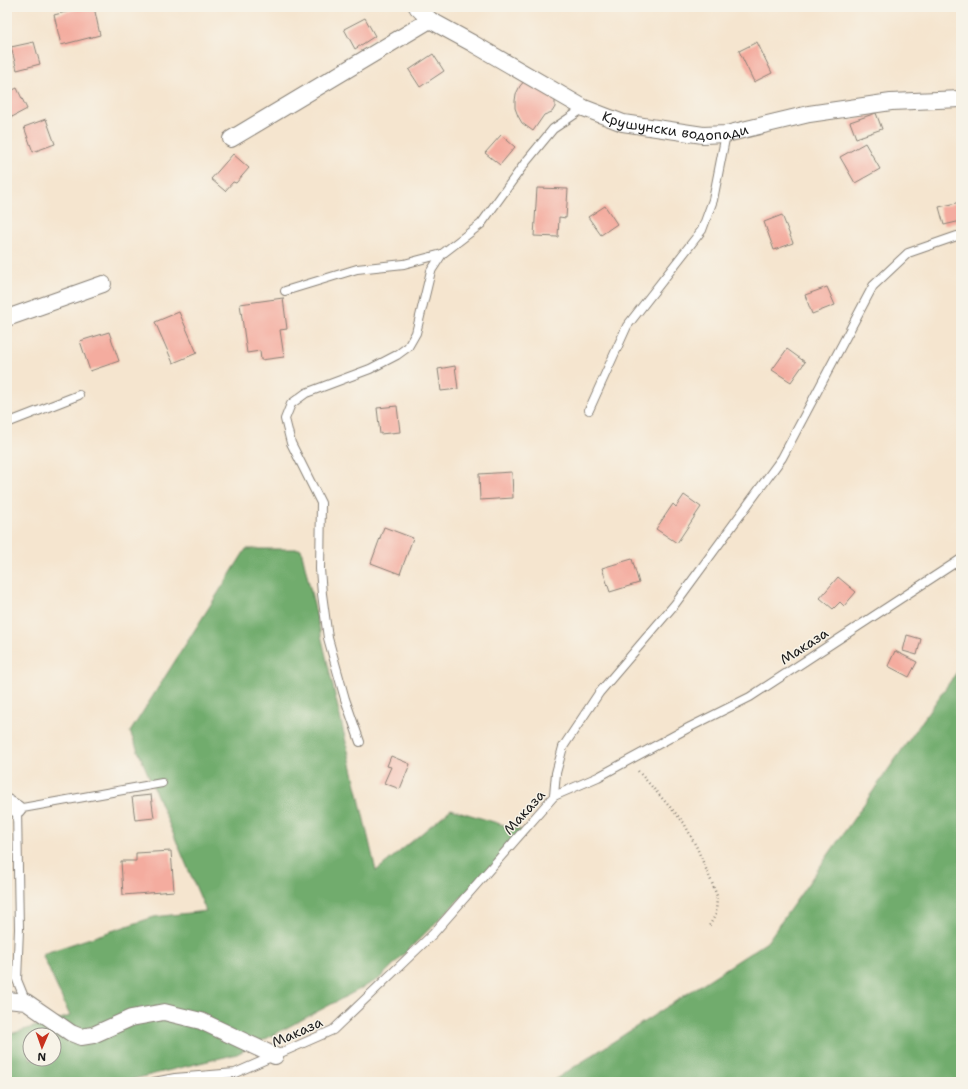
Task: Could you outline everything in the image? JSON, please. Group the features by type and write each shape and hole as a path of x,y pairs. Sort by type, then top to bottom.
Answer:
{"street":[{"name":"Крушунски водопади","path":"417,7 430,20 584,108 623,123 703,135 726,134 809,114 891,102 961,100"},
{"path":"231,139 430,20"},
{"path":"7,318 103,284"},
{"path":"7,1000 26,1002 71,1033 81,1037 93,1035 131,1018 164,1012 201,1021 274,1056"}],"lane":[{"path":"360,742 345,699 327,630 320,569 321,503 291,443 285,419 291,404 306,393 370,369 397,355 408,347 416,333 430,271 442,254 480,224 525,163 553,129 584,108"},
{"path":"589,410 627,326 702,230 713,200 726,134"},
{"path":"554,796 556,773 563,747 599,693 675,604 782,458 873,286 908,254 957,236 961,236"},
{"path":"285,291 357,269 404,264 442,254"},
{"path":"7,423 79,396"},
{"name":"Маказа","path":"154,1082 175,1078 235,1073 333,1030 433,934 554,796 598,777 750,697 961,559"},
{"path":"26,1002 17,980 19,929 12,806 162,783"}],"path":[{"path":"629,760 684,823 697,848 717,896 716,914 708,928"}],"green space":[{"path":"246,549 301,549 376,871 451,809 527,832 379,979 237,1054 121,1082 16,1082 7,1072 7,1035 22,1030 22,1067 62,1067 62,1027 34,1027 70,1016 42,954 154,917 206,911 130,732"},
{"path":"961,666 961,1082 551,1082 767,942"}],"building":[{"path":"85,7 94,7 100,35 61,45 54,15"},
{"path":"365,18 375,36 355,49 344,29"},
{"path":"34,42 40,64 17,70 11,47"},
{"path":"757,42 772,73 754,82 739,51"},
{"path":"433,54 444,71 420,87 409,70"},
{"path":"526,79 554,98 555,101 555,107 552,112 544,115 533,131 522,123 515,108 516,94"},
{"path":"17,88 27,109 12,117 7,106 7,93"},
{"path":"876,113 882,129 856,138 850,122"},
{"path":"46,119 55,144 33,152 24,127"},
{"path":"501,135 515,147 500,165 485,153"},
{"path":"865,143 880,169 855,183 840,157"},
{"path":"233,154 249,168 236,183 233,182 225,191 211,179"},
{"path":"537,188 568,189 566,218 559,217 558,237 534,236"},
{"path":"961,202 961,221 944,225 939,207"},
{"path":"605,206 617,224 601,235 588,217"},
{"path":"782,215 793,243 774,250 764,222"},
{"path":"827,287 835,305 812,314 805,295"},
{"path":"283,298 287,329 280,330 284,357 261,360 260,351 247,353 240,304"},
{"path":"179,312 197,353 173,363 155,322"},
{"path":"109,332 119,361 90,371 80,341"},
{"path":"787,349 805,362 791,382 772,370"},
{"path":"455,366 458,389 441,391 438,369"},
{"path":"397,406 400,432 380,434 377,408"},
{"path":"512,472 513,498 480,500 479,474"},
{"path":"684,495 701,507 677,543 656,529 673,504 676,507"},
{"path":"384,527 413,538 400,574 371,563"},
{"path":"632,559 639,583 610,592 602,568"},
{"path":"838,577 856,592 844,606 840,602 833,609 820,598"},
{"path":"907,635 921,639 917,655 903,651"},
{"path":"895,651 917,662 909,677 888,666"},
{"path":"391,756 410,764 400,789 384,783 391,767 387,766"},
{"path":"151,795 154,818 135,820 132,797"},
{"path":"171,851 174,891 123,895 121,861 136,861 136,853"}]}
